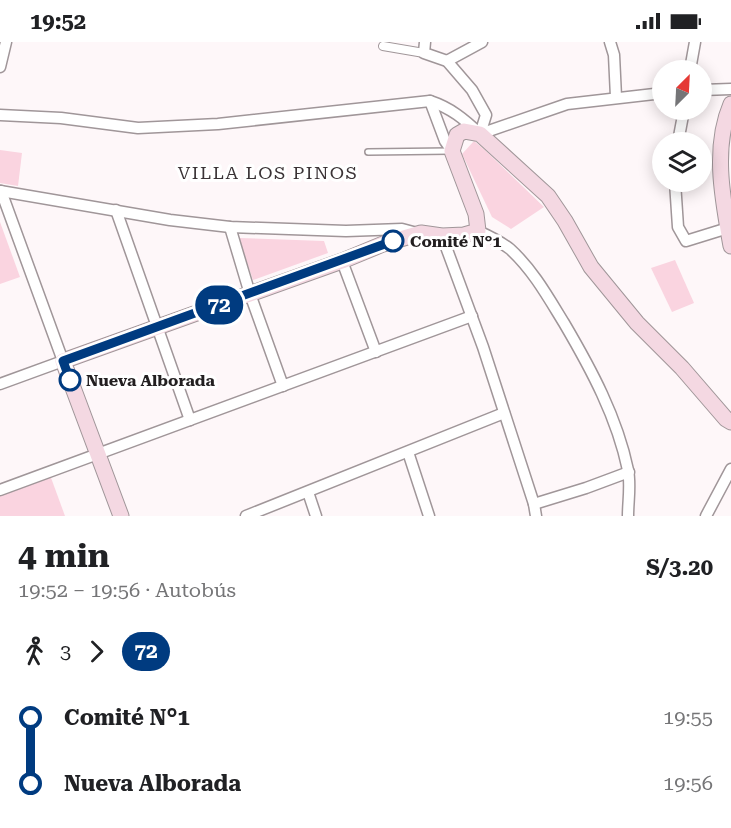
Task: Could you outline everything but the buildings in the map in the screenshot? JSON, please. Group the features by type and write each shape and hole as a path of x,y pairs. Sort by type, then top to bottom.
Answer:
{"main road":[{"path":"731,104 723,128 726,145 721,167 731,246"},
{"path":"122,516 63,361 342,261 383,244 421,233 442,236 464,235 478,231 476,214 452,151 457,135 464,131 480,134 548,196 591,267 637,323 731,422"}],"street":[{"path":"0,67 6,42"},
{"path":"447,61 482,42"},
{"path":"610,42 614,55 616,97"},
{"path":"692,60 695,42"},
{"path":"383,46 424,48 447,61 472,90 486,115 480,134"},
{"path":"712,90 731,89"},
{"path":"480,134 567,104 652,94"},
{"path":"0,114 61,118 138,128 218,124 430,101 446,106 480,134"},
{"path":"430,101 445,141 452,151"},
{"path":"0,384 63,361 1,191 170,220 230,227 346,231 402,229 421,233"},
{"path":"676,192 678,227 686,241 728,228"},
{"path":"116,210 190,420"},
{"path":"230,227 250,294 283,386"},
{"path":"478,231 508,248 539,283 601,390 617,430 628,472 628,516"},
{"path":"442,236 472,316 536,516"},
{"path":"342,261 376,352"},
{"path":"0,490 472,316"},
{"path":"246,516 504,413"},
{"path":"408,452 429,516"},
{"path":"706,516 731,469"},
{"path":"534,504 628,472"},
{"path":"308,492 316,516"}],"lane":[{"path":"368,152 452,151"}],"shaded area":[{"path":"474,141 544,207 511,229 492,217 462,154"},
{"path":"0,150 22,153 18,186 0,183"},
{"path":"0,222 20,277 0,284"},
{"path":"239,238 324,241 328,253 253,280"},
{"path":"675,260 694,303 672,312 651,268"},
{"path":"50,475 65,516 0,516 0,494"}],"bus line":[{"name":"72","path":"70,380 63,361 393,241"}],"place":[{"name":"Comité N°1","path":"393,241"},
{"name":"Nueva Alborada","path":"70,380"}],"district":[{"name":"VILLA LOS PINOS","path":"268,173"}]}
